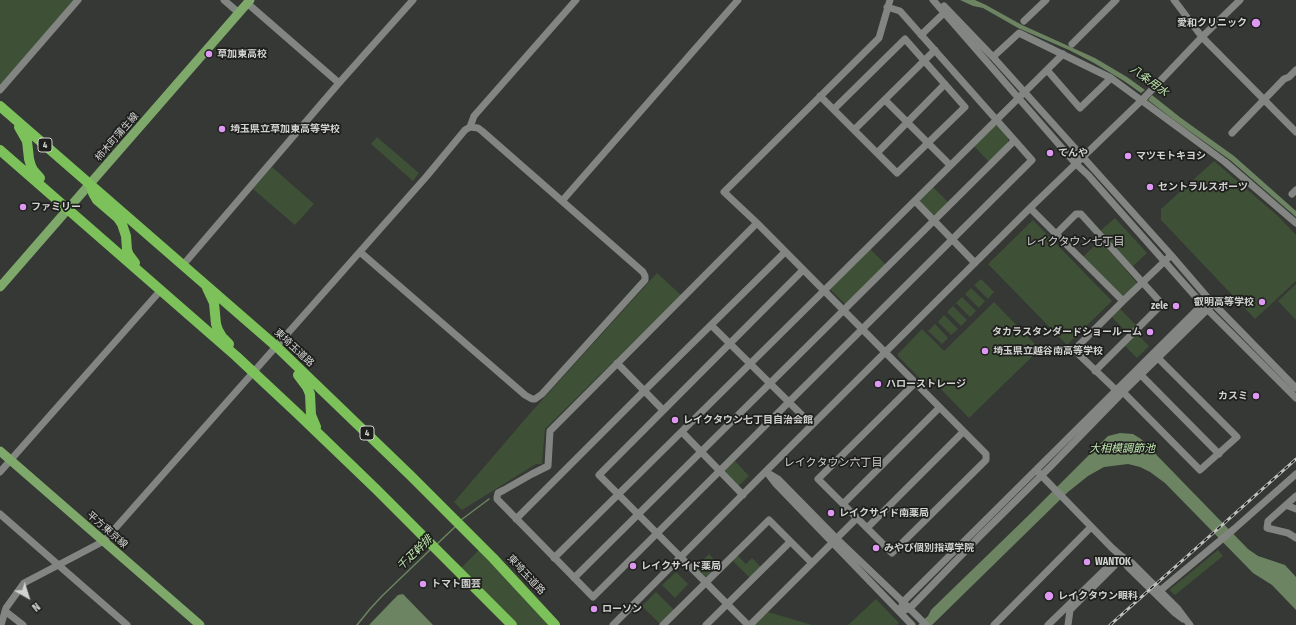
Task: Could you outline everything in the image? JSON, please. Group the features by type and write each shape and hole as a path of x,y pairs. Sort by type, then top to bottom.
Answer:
{"highway":[{"name":"東埼玉道路","path":"0,106 277,347 459,524 493,558 555,625"},
{"name":"4","path":"10,115 25,136 29,159 33,170 59,195 64,201 68,210"},
{"name":"4","path":"0,150 325,438 512,625"},
{"name":"4","path":"90,184 97,200 118,218 122,224 129,255 146,278"},
{"name":"4","path":"201,280 214,303 218,330 228,343 244,357 253,373"},
{"name":"4","path":"277,347 284,361 302,379 307,387 310,394 311,415 316,427 325,438"}],"main road":[{"name":"柿木町蒲生線","path":"0,287 248,2"},
{"name":"平方東京線","path":"0,451 104,541 196,624"}],"street":[{"path":"0,90 78,0"},
{"path":"224,0 239,13"},
{"path":"183,265 339,83 413,0"},
{"path":"1,625 3,610 24,583 104,541 277,347 445,155 465,130 470,127 474,116 576,0"},
{"path":"562,202 738,0"},
{"path":"890,0 879,38 724,192 757,223 986,454 986,460 892,553 818,479 915,383"},
{"path":"933,0 1076,164 1088,175 1165,261 1296,388"},
{"path":"938,0 993,57 1171,255 1208,304 1296,398"},
{"path":"1024,21 1046,0"},
{"path":"1072,44 1116,0"},
{"path":"1174,0 1202,37 1296,132"},
{"path":"613,625 1240,0"},
{"path":"248,2 339,83"},
{"path":"757,223 550,431 548,466 498,493 497,499 593,597 1032,160 922,35 900,12 887,7"},
{"path":"922,35 944,13"},
{"path":"993,57 1019,33 1145,96 1296,223"},
{"path":"820,96 834,110 897,173 965,107 905,39 834,110"},
{"path":"854,130 935,50"},
{"path":"554,558 1063,54"},
{"path":"1047,70 1080,108 1111,78"},
{"path":"1232,133 1284,79 1289,77 1296,70"},
{"path":"877,153 945,84"},
{"path":"884,100 950,166"},
{"path":"360,252 525,395 532,399 539,397 547,389 645,280 643,272 482,131 478,128 470,127"},
{"path":"574,578 1014,141"},
{"path":"915,201 975,263"},
{"path":"1030,208 1123,301"},
{"path":"1056,234 1076,214 1081,214 1162,304 1095,371"},
{"path":"516,519 785,252"},
{"path":"1116,390 1074,350 1141,282 1171,255"},
{"path":"803,270 599,475 749,625 857,518"},
{"path":"0,472 160,291"},
{"path":"900,612 910,608 980,536 1042,476 1158,358 1208,304"},
{"path":"900,612 903,602 1116,390 1208,304"},
{"path":"711,325 812,425"},
{"path":"1123,392 1200,470 1237,438 1158,358"},
{"path":"617,363 663,410"},
{"path":"1141,375 1219,454"},
{"path":"843,504 939,408"},
{"path":"682,432 743,495"},
{"path":"867,528 963,432"},
{"path":"1036,470 1120,555 1128,567 1178,609 1187,622"},
{"path":"766,472 778,479 912,625"},
{"path":"1158,593 1217,544 1296,474"},
{"path":"1296,496 1268,521 1267,528 1288,533 1296,538"},
{"path":"1286,505 1296,509"},
{"path":"0,514 127,625"},
{"path":"663,625 769,520 812,563"},
{"path":"994,625 1091,527"},
{"path":"834,540 910,608 926,625"},
{"path":"706,625 790,542"},
{"path":"1050,623 1120,555"},
{"path":"1068,625 1070,610 1114,566 1120,555"},
{"path":"3,610 23,625"},
{"path":"1050,623 1057,620 1062,620 1068,625"}],"shaded area":[{"path":"0,0 75,0 0,86"},
{"path":"994,126 998,126 1008,138 1008,143 989,162 974,146"},
{"path":"377,137 419,173 413,181 371,144"},
{"name":"叡明高等学校","path":"1214,161 1278,216 1296,235 1296,281 1255,319 1161,220 1161,209"},
{"path":"272,167 314,204 295,225 253,189"},
{"path":"933,187 948,202 936,215 931,214 920,203 920,200"},
{"path":"1115,218 1147,253 1132,267 1100,231"},
{"path":"1033,220 1112,301 1067,345 988,264"},
{"path":"1100,240 1136,282 1136,285 1125,296 1122,296 1083,257"},
{"path":"870,249 886,265 846,305 830,289"},
{"path":"657,273 681,295 545,429 542,464 536,464 462,510 454,502 533,410"},
{"path":"981,279 994,292 988,299 974,285"},
{"path":"1296,284 1296,320 1278,301"},
{"path":"971,288 985,301 979,308 965,294"},
{"path":"962,297 976,311 970,317 956,303"},
{"path":"994,302 1040,349 969,418 930,378 924,383 898,356 898,354 922,329 944,351"},
{"path":"953,306 967,320 961,326 947,312"},
{"path":"1120,309 1136,325 1128,334 1112,317"},
{"path":"944,315 958,329 951,335 938,322"},
{"path":"935,324 948,338 942,344 928,331"},
{"path":"1136,333 1149,346 1137,358 1124,345"},
{"path":"735,461 749,476 738,486 724,471"},
{"path":"479,550 550,625 518,625 461,568"},
{"path":"1218,550 1223,556 1175,595 1169,590"},
{"path":"709,554 719,565 707,577 704,577 695,568"},
{"path":"737,555 746,564 752,558 761,567 750,578 732,560"},
{"path":"676,572 688,584 675,598 662,585"},
{"path":"656,592 674,610 660,624 642,606"},
{"path":"876,599 899,623 897,625 848,625"},
{"path":"768,612 812,625 753,625"}],"water":[{"path":"960,0 975,0 1022,25 1095,58 1127,77 1145,90 1141,93 1094,63 1069,50 1018,28 983,8 973,6"},
{"path":"1152,95 1234,156 1296,211 1296,217 1230,160 1148,100"},
{"name":"大相模調節池","path":"1120,433 1133,434 1141,439 1248,549 1258,556 1285,565 1296,577 1296,610 1272,585 1253,573 1165,483 1150,472 1140,467 1128,464 1104,467 1088,476 1068,492 932,625 918,625 928,616 935,606 1108,436"},
{"path":"403,594 433,625 369,625 398,595"}],"waterway":[{"name":"千疋幹排","path":"461,520 489,499"},
{"name":"千疋幹排","path":"437,544 456,526"},
{"name":"千疋幹排","path":"357,625 382,596 431,549"}],"railway":[{"path":"1110,625 1296,459"}],"place":[{"name":"愛和クリニック","path":"1256,23"},
{"name":"草加東高校","path":"209,54"},
{"name":"埼玉県立草加東高等学校","path":"222,129"},
{"name":"てんや","path":"1050,153"},
{"name":"マツモトキヨシ","path":"1128,156"},
{"name":"セントラルスポーツ","path":"1150,187"},
{"name":"ファミリー","path":"23,207"},
{"name":"叡明高等学校","path":"1262,302"},
{"name":"zele","path":"1176,306"},
{"name":"タカラスタンダードショールーム","path":"1150,332"},
{"name":"埼玉県立越谷南高等学校","path":"985,351"},
{"name":"ハローストレージ","path":"878,384"},
{"name":"カスミ","path":"1256,396"},
{"name":"レイクタウン七丁目自治会館","path":"675,420"},
{"name":"レイクサイド南薬局","path":"831,513"},
{"name":"みやび個別指導学院","path":"876,548"},
{"name":"WANTOK","path":"1087,562"},
{"name":"レイクサイド薬局","path":"633,566"},
{"name":"トマト園芸","path":"423,584"},
{"name":"レイクタウン眼科","path":"1049,596"},
{"name":"ローソン","path":"594,609"}],"district":[{"name":"レイクタウン七丁目","path":"1075,242"},
{"name":"レイクタウン六丁目","path":"833,463"}],"water label":[{"name":"八条用水","path":"1149,81"}]}
